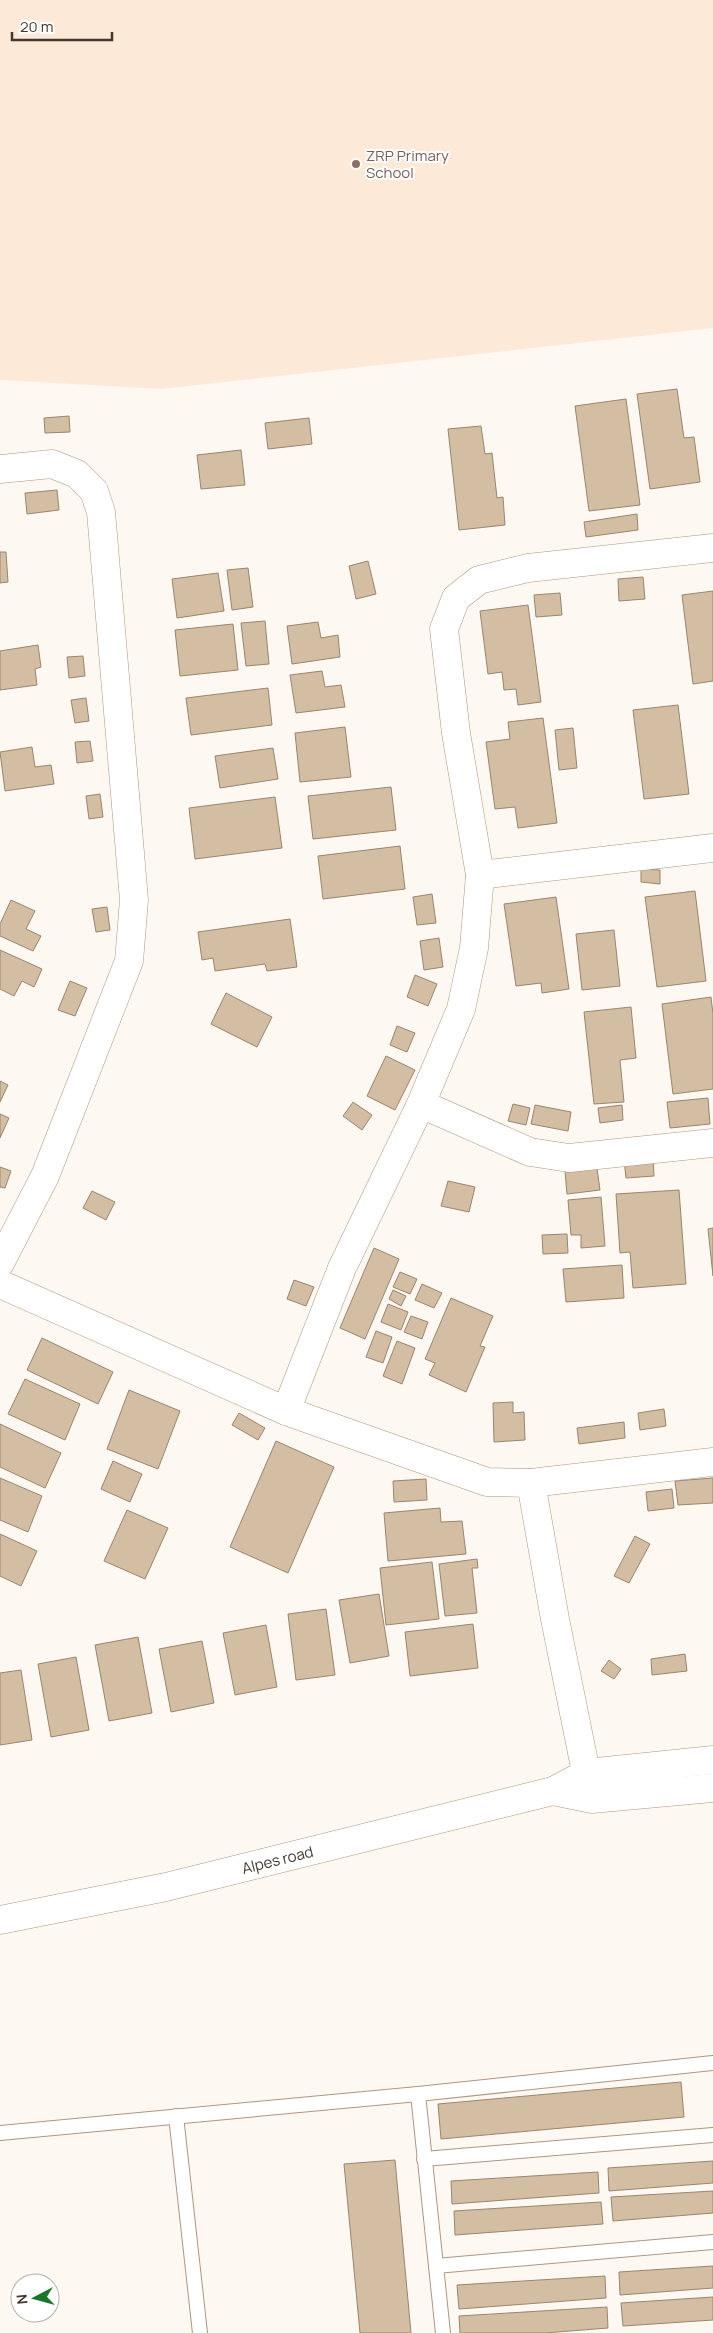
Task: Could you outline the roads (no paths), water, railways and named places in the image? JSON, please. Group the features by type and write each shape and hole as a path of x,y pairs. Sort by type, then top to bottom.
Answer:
{"street":[{"path":"0,469 52,464 78,474 94,491 101,512 134,900 129,961 45,1176 0,1264"},
{"path":"286,1411 342,1268 421,1104 461,1009 474,948 480,875 456,733 444,629 456,598 479,580 528,568 713,548"},
{"path":"480,875 713,848"},
{"path":"421,1104 530,1152 569,1158 713,1143"},
{"path":"0,1284 286,1411 487,1482 531,1483 713,1462"},
{"path":"531,1483 555,1619 589,1786"},
{"name":"Alpes road","path":"0,1920 166,1887 553,1792 713,1760"},
{"name":"Alpes road","path":"589,1786 713,1788"}],"lane":[{"path":"0,2133 418,2094 713,2063"},
{"path":"418,2094 444,2333"},
{"path":"176,2116 200,2333"},
{"path":"424,2159 713,2135"},
{"path":"436,2266 713,2242"}],"place":[{"name":"ZRP Primary School","path":"356,164"}]}
